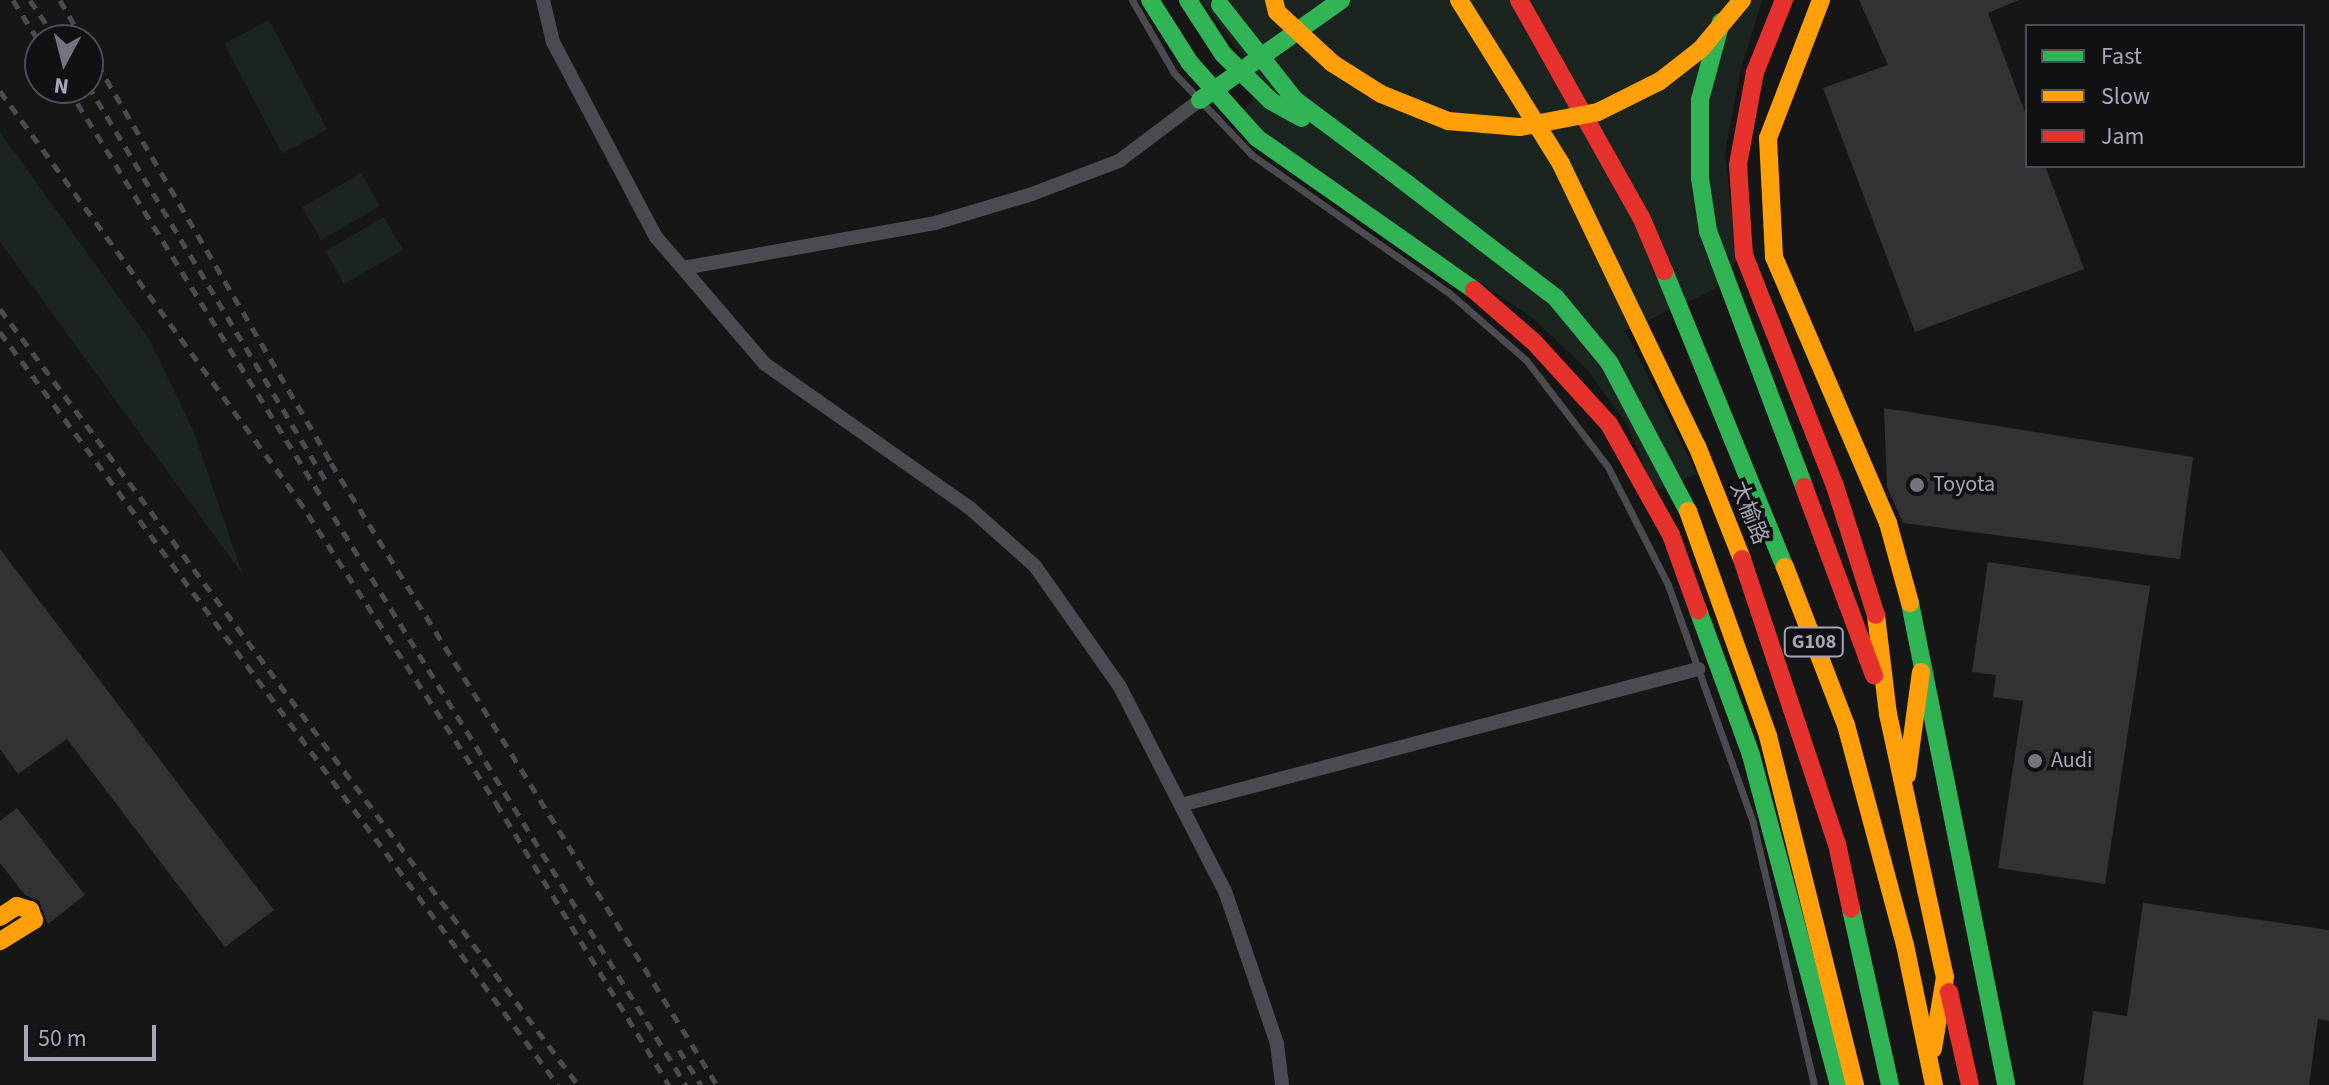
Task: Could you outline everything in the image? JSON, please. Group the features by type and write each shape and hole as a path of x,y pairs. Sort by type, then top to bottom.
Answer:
{"main road":[{"path":"1150,0 1206,95 1257,138 1451,270 1534,342 1609,424 1671,535 1751,755 1839,1085"},
{"path":"1188,0 1223,54 1271,101 1372,157"},
{"path":"1218,0 1295,100 1446,209 1556,298 1609,362 1652,437 1690,515 1768,736 1855,1085"},
{"path":"1206,95 1341,0"},
{"name":"太榆路","path":"1459,0 1561,164 1697,446 1755,590 1797,735 1837,844 1890,1085"},
{"name":"太榆路","path":"1519,0 1641,217 1807,622 1846,725 1934,1085"},
{"path":"1728,0 1700,100 1700,178 1708,231 1888,714"},
{"path":"1272,4 1332,63 1381,94 1448,121 1520,127 1598,112 1660,81 1701,49 1742,0"},
{"path":"1784,0 1755,72 1738,165 1744,255 1835,486 1880,627 1888,714 1970,1085"},
{"path":"1821,0 1768,138 1774,257 1888,523 1924,654 2006,1085"},
{"path":"1905,791 1924,654"},
{"path":"0,917 17,906 30,910 34,920 0,941"},
{"path":"1930,1066 1945,977"}],"street":[{"path":"543,0 553,42 656,237 765,364 971,509 1035,566 1120,687 1225,891 1277,1044 1282,1085"},
{"path":"683,268 935,223 1032,194 1119,161 1206,95"},
{"path":"1181,805 1698,669"}],"lane":[{"path":"1132,0 1174,73 1206,95 1252,155 1448,292 1526,360 1608,467 1668,585 1753,823 1814,1085"}],"shaded area":[{"path":"1201,0 1762,0 1740,73 1725,153 1737,261 1713,290 1625,331 1697,474 1655,490 1627,424 1588,371 1534,319 1263,135 1242,112 1265,87"},
{"path":"269,20 327,129 282,153 224,44"},
{"path":"0,132 149,339 192,428 243,575 0,242"},
{"path":"361,173 380,206 321,240 302,207"},
{"path":"384,217 403,250 344,284 325,251"}],"building":[{"path":"1859,0 2019,0 1988,13 2025,113 2025,168 2046,168 2084,269 1915,332 1823,88 1888,65"},
{"path":"1884,408 2193,457 2180,559 1903,523 1887,487"},
{"path":"0,549 274,910 225,947 67,739 18,774 0,749"},
{"path":"1988,562 2150,586 2105,884 1998,868 2023,701 1993,697 1996,675 1972,672"},
{"path":"17,808 85,895 48,924 39,901 25,895 0,863 0,821"},
{"path":"2143,903 2329,930 2329,1021 2318,1019 2309,1085 2083,1085 2093,1011 2127,1016"}],"railway":[{"path":"13,0 28,24"},
{"path":"30,0 46,24"},
{"path":"60,0 74,24"},
{"path":"104,75 331,463 717,1085"},
{"path":"0,91 298,499 496,803 669,1085"},
{"path":"78,104 686,1085"},
{"path":"99,104 327,482"},
{"path":"0,309 578,1085"},
{"path":"0,332 558,1085"},
{"path":"679,1050 701,1085"}],"traffic: fast":[{"path":"1150,0 1190,63 1257,138 1474,290"},
{"path":"1188,0 1223,54 1271,101 1302,118"},
{"path":"1200,100 1341,0"},
{"path":"1220,5 1295,100 1401,179"},
{"path":"1721,22 1700,100 1700,178 1708,231 1804,487"},
{"path":"1401,179 1556,298 1609,362 1688,511"},
{"path":"1664,271 1785,567"},
{"path":"1910,603 2006,1085"},
{"path":"1698,610 1751,755 1839,1085"},
{"path":"1851,909 1890,1085"}],"traffic: slow":[{"path":"1274,0 1277,12 1332,63 1381,94 1448,121 1520,127 1598,112 1660,81 1701,49 1742,0"},
{"path":"1459,0 1561,164 1697,446 1742,559"},
{"path":"1821,0 1768,138 1774,257 1888,523 1910,603"},
{"path":"1688,511 1768,736 1855,1085"},
{"path":"1785,567 1846,725 1905,945 1934,1085"},
{"path":"1876,615 1888,714 1945,977 1933,1049"},
{"path":"1907,775 1921,672"},
{"path":"0,917 17,906 30,910 34,920 0,941"}],"traffic: jam":[{"path":"1519,0 1641,217 1664,271"},
{"path":"1784,0 1755,72 1738,165 1744,255 1835,486 1876,615"},
{"path":"1474,290 1534,342 1609,424 1671,535 1698,610"},
{"path":"1804,487 1874,675"},
{"path":"1742,559 1837,844 1851,909"},
{"path":"1949,992 1970,1085"}],"place":[{"name":"Toyota","path":"1917,485"},
{"name":"Audi","path":"2035,761"}]}
